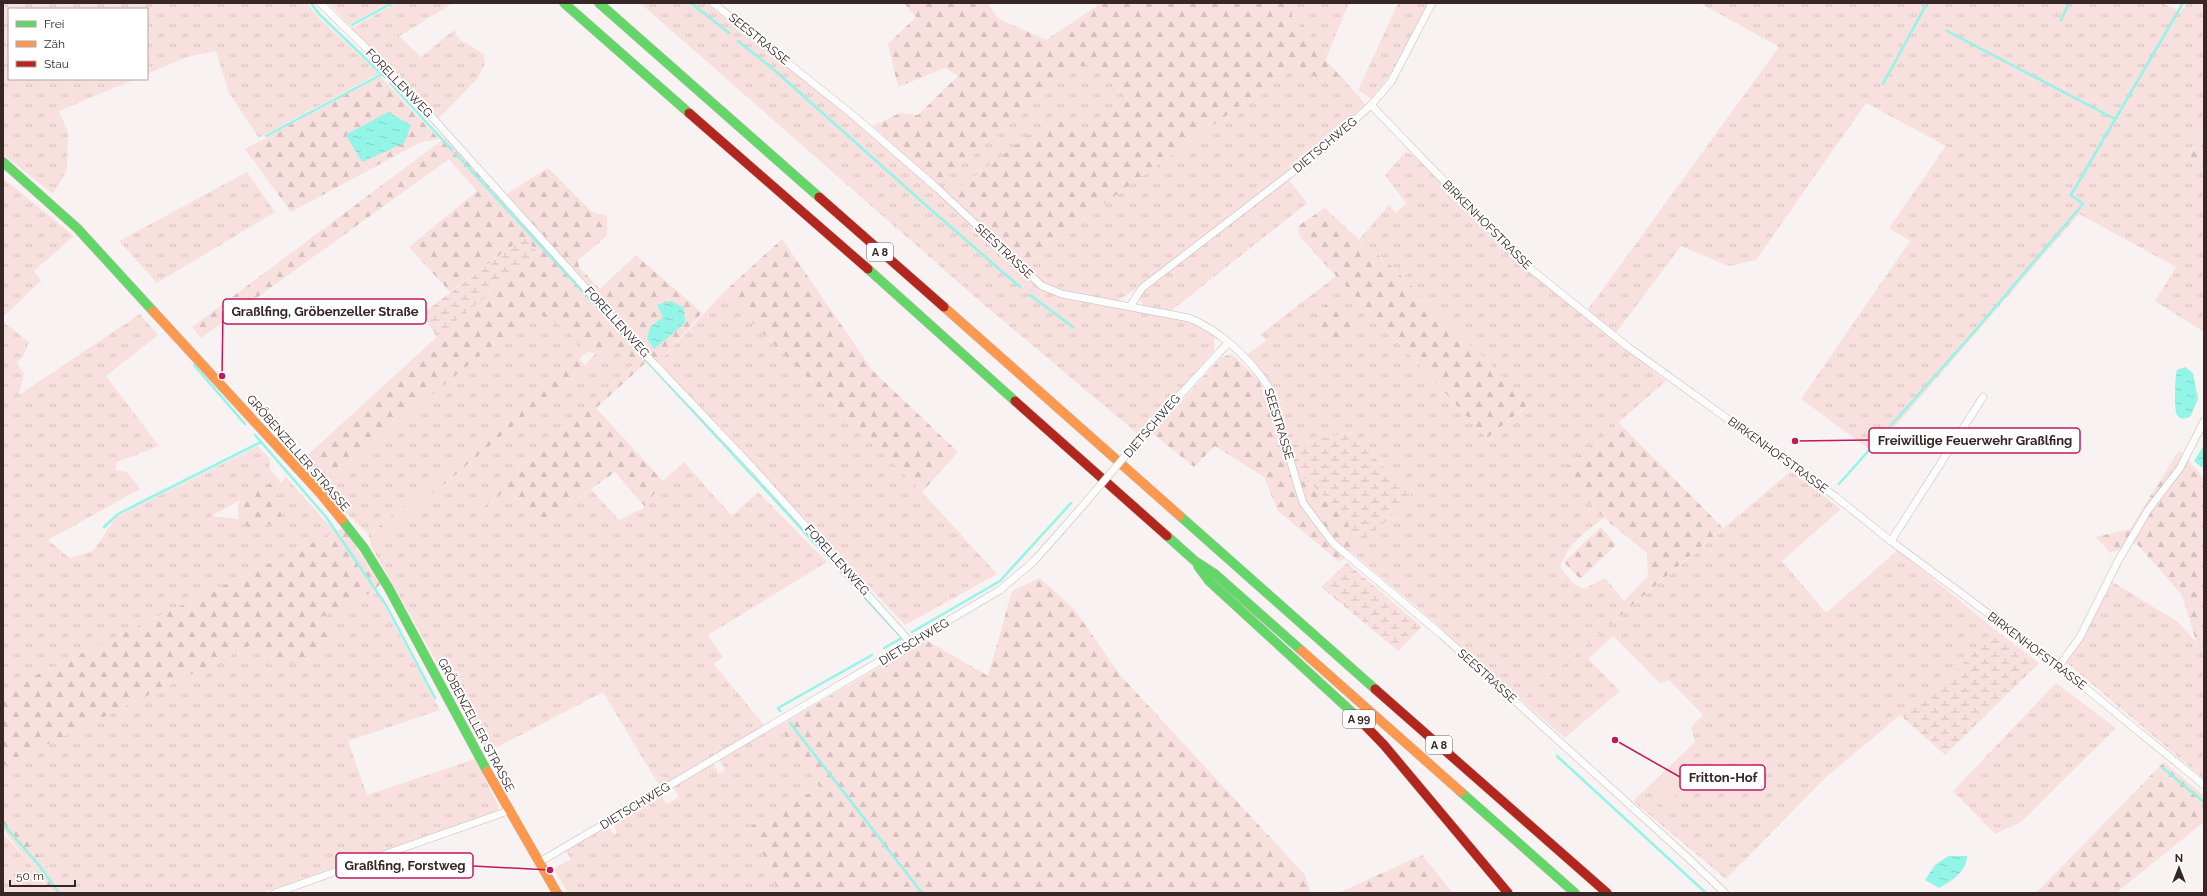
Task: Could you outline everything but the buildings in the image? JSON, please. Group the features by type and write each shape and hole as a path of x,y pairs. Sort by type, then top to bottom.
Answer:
{"main road":[{"name":"A 8","path":"564,3 848,252 1195,561 1215,574 1574,893"},
{"name":"A 8","path":"598,3 1607,893"},
{"name":"GRÖBENZELLER STRASSE","path":"3,162 77,228 330,505 364,548 388,587 508,811 557,893"},
{"name":"A 99","path":"1195,561 1209,581 1346,706 1384,745 1508,893"}],"street":[{"name":"FORELLENWEG","path":"320,3 394,75 645,354 744,458 912,644"},
{"name":"SEESTRASSE","path":"713,3 854,116 938,189 1042,286 1062,294 1189,318 1207,325 1228,343 1258,371 1268,386 1303,503 1333,543 1442,635 1680,850 1725,893"},
{"name":"DIETSCHWEG","path":"1131,306 1142,288 1325,147 1371,105 1391,82 1432,3"},
{"name":"BIRKENHOFSTRASSE","path":"1371,105 1522,262 1628,347 1836,497 1891,541 2060,666 2204,786"},
{"name":"DIETSCHWEG","path":"538,863 740,742 912,644 1000,590 1034,562 1143,435 1228,343"},
{"path":"1891,541 1983,397"},
{"path":"2060,666 2080,637 2118,561 2148,510 2180,468 2204,421"},
{"path":"275,893 508,811"}],"green space":[{"path":"3,3 307,3 318,17 379,73 259,138 229,93 216,51 187,57 148,74 148,8 8,8 8,80 133,80 59,111 68,132 67,170 53,194 3,154"},
{"path":"329,3 388,3 349,25"},
{"path":"396,3 453,3 399,36 421,57 454,30 459,39 484,54 485,64 477,79 439,118 351,28"},
{"path":"640,3 706,3 843,111 934,190 1041,290 1063,298 1139,310 1205,326 1214,336 1214,351 1162,409 1148,420 1139,435 982,303"},
{"path":"904,3 988,3 997,18 1046,40 1101,3 1297,3 1291,15 1328,54 1326,61 1340,75 1326,82 1287,62 1274,81 1048,244 1029,271 948,196 1054,117 1082,132 1128,99 1097,64 1074,67 937,185 873,126 900,113 918,115 958,76 945,68 898,87 888,44 916,17"},
{"path":"1297,3 1349,3 1328,54 1291,15"},
{"path":"1398,3 1429,3 1391,73 1372,99 1358,90"},
{"path":"1700,3 2162,3 2181,12 2187,3 2204,3 2204,127 2202,126 2188,158 2204,167 2204,332 2155,301 2176,267 2079,214 1873,452 1801,399 1910,241 1889,228 1946,146 1866,103 1756,260 1728,266 1681,246 1616,333 1587,311 1779,47"},
{"path":"1287,62 1326,82 1340,75 1365,104 1322,145 1143,284 1115,302 1076,296 1044,284 1029,271 1048,244 1274,81"},
{"path":"1097,63 1128,100 1081,133 1054,118 948,196 937,185 1074,67"},
{"path":"380,76 439,139 421,142 291,212 245,149"},
{"path":"2202,126 2204,127 2204,167 2188,159"},
{"path":"445,138 506,194 548,168 592,212 607,216 607,236 578,260 579,267 600,289 636,255 702,313 658,363 652,357 596,408 663,481 645,507 615,472 551,517 540,519 508,489 481,508 475,507 641,358 633,359 611,345 596,353 587,352 579,359 585,365 371,546 369,535 585,353 568,330 535,311 319,486 300,462 451,324 538,253 524,237 450,292 409,247 477,191 449,159 201,338 192,327"},
{"path":"1406,151 1424,164 1519,263 1666,381 1560,473 1604,518 1572,545 1560,567 1574,584 1584,589 1605,578 1624,601 1516,695 1411,602 1350,551 1413,498 1350,432 1289,446 1270,389 1245,356 1266,341 1261,334 1336,276 1487,438 1530,404 1392,267 1359,240 1389,205 1396,213 1406,203 1385,175"},
{"path":"247,172 275,212 157,283 119,241"},
{"path":"3,178 74,236 34,271 41,281 3,317"},
{"path":"1288,179 1307,203 1171,311 1143,307 1139,297 1146,290"},
{"path":"1325,208 1359,240 1392,267 1530,403 1487,438 1300,237 1298,226"},
{"path":"524,237 538,253 437,337 422,314"},
{"path":"782,239 873,371 958,452 922,492 723,293"},
{"path":"723,293 922,492 997,574 905,625 658,363"},
{"path":"1334,303 1354,325 1346,340 1330,346 1309,323 1327,304"},
{"path":"535,310 568,330 586,353 369,535 319,486"},
{"path":"140,314 158,335 106,376 159,446 117,462 115,470 127,472 140,489 48,540 70,558 93,551 116,517 258,446 270,459 269,469 279,479 211,516 239,519 252,530 282,519 277,487 286,477 335,532 3,691 3,322 29,342 23,357 16,362 24,373 19,395"},
{"path":"611,345 633,359 642,357 475,507 481,508 508,489 540,519 551,517 591,489 619,520 645,507 663,481 684,462 732,516 758,492 827,562 708,635 723,657 714,664 764,725 660,787 603,692 488,752 371,546 585,365 596,353"},
{"path":"1231,354 1259,380 1284,446 1297,471 1338,509 1360,543 1340,562 1278,511 1264,477 1215,446 1194,467 1152,433 1221,358"},
{"path":"1618,422 1723,528 1521,700 1516,695 1624,601 1648,576 1647,553 1604,518 1560,473"},
{"path":"1350,432 1413,498 1360,543 1338,509 1297,471 1289,446"},
{"path":"2179,450 2204,478 2204,647 2197,644 2182,595 2136,543 2110,553 2096,537 2130,529"},
{"path":"1791,471 1841,509 1782,561 1826,613 1898,550 1994,629 1936,694 1900,715 1824,779 1726,879 1633,801 1695,742 1691,727 1703,715 1669,680 1660,683 1613,636 1588,659 1620,691 1565,738 1521,700"},
{"path":"279,479 280,483 277,487 282,520 252,530 239,519 238,505 241,499"},
{"path":"1601,527 1616,545 1580,579 1564,562"},
{"path":"343,528 380,584 376,590 322,617 336,637 306,658 275,668 253,644 3,766 3,691"},
{"path":"1347,563 1422,627 1398,651 1321,587"},
{"path":"1040,578 1074,609 1121,676 1305,875 1311,893 779,893 751,826 820,787 779,726 926,640 988,676 1012,591"},
{"path":"2113,582 2178,622 2197,643 2204,647 2204,779 2066,662 2092,621"},
{"path":"376,590 440,710 348,741 367,795 475,759 499,807 497,811 262,893 68,893 3,810 3,766 253,644 275,668 322,617"},
{"path":"1994,629 2039,663 1945,755 1900,715 1936,694"},
{"path":"2056,683 2116,728 2021,822 1995,834 1953,791"},
{"path":"779,726 820,787 751,826 779,893 568,893 554,869 571,859 566,851 608,826 614,835 617,833 613,823 661,794 666,804 679,797 673,787 713,763 719,774 725,770 719,759"},
{"path":"2164,762 2204,796 2204,822 2116,893 2036,893"},
{"path":"1677,765 1692,780 1663,807 1649,792"},
{"path":"3,810 68,893 52,893 3,829"},
{"path":"3,833 33,868 51,893 3,893"},
{"path":"1422,855 1453,893 1338,893"}],"water":[{"path":"388,112 411,125 404,143 362,162 346,135"},
{"path":"671,301 684,308 685,323 654,349 647,339 650,327 663,317 657,305"},
{"path":"2185,367 2193,373 2198,399 2190,417 2182,419 2176,412 2175,386 2177,370"},
{"path":"2204,445 2204,467 2201,467 2194,461"},
{"path":"1948,856 1967,856 1964,867 1958,875 1939,888 1925,880 1935,865"}],"waterway":[{"path":"311,3 319,14 385,77"},
{"path":"352,25 392,3"},
{"path":"691,3 729,33"},
{"path":"1883,84 1927,3"},
{"path":"2061,20 2069,3"},
{"path":"1839,484 1974,332 2083,204 2071,195 2183,3"},
{"path":"1947,31 2115,119"},
{"path":"738,41 772,68 1020,287"},
{"path":"266,136 382,74"},
{"path":"390,83 452,150"},
{"path":"456,154 902,638"},
{"path":"1030,295 1073,327"},
{"path":"194,365 245,424"},
{"path":"255,435 326,517 386,605 435,698"},
{"path":"104,527 118,514 261,442"},
{"path":"912,632 1000,581 1071,503"},
{"path":"884,648 902,638"},
{"path":"780,711 778,708 872,655"},
{"path":"790,723 922,893"},
{"path":"1557,756 1706,893"},
{"path":"2163,768 2204,802"},
{"path":"3,824 38,864 59,893"}],"traffic: fast":[{"path":"564,3 689,113"},
{"path":"599,3 819,197"},
{"path":"3,162 77,228 153,311"},
{"path":"868,269 1015,401"},
{"path":"1180,516 1375,689"},
{"path":"342,520 364,548 388,587 487,771"},
{"path":"1167,536 1195,561 1215,574 1302,651"},
{"path":"1198,566 1209,581 1354,714"},
{"path":"1461,792 1575,893"}],"traffic: slow":[{"path":"944,307 1180,516"},
{"path":"153,311 320,493 342,520"},
{"path":"1302,651 1461,792"},
{"path":"487,771 557,893"}],"traffic: jam":[{"path":"689,113 868,269"},
{"path":"819,197 944,307"},
{"path":"1015,401 1167,536"},
{"path":"1375,689 1607,893"},
{"path":"1354,714 1384,745 1508,893"}],"place":[{"name":"Graßlfing, Gröbenzeller Straße","path":"222,376"},
{"name":"Freiwillige Feuerwehr Graßlfing","path":"1795,441"},
{"name":"Fritton-Hof","path":"1615,740"},
{"name":"Graßlfing, Forstweg","path":"550,870"}]}
